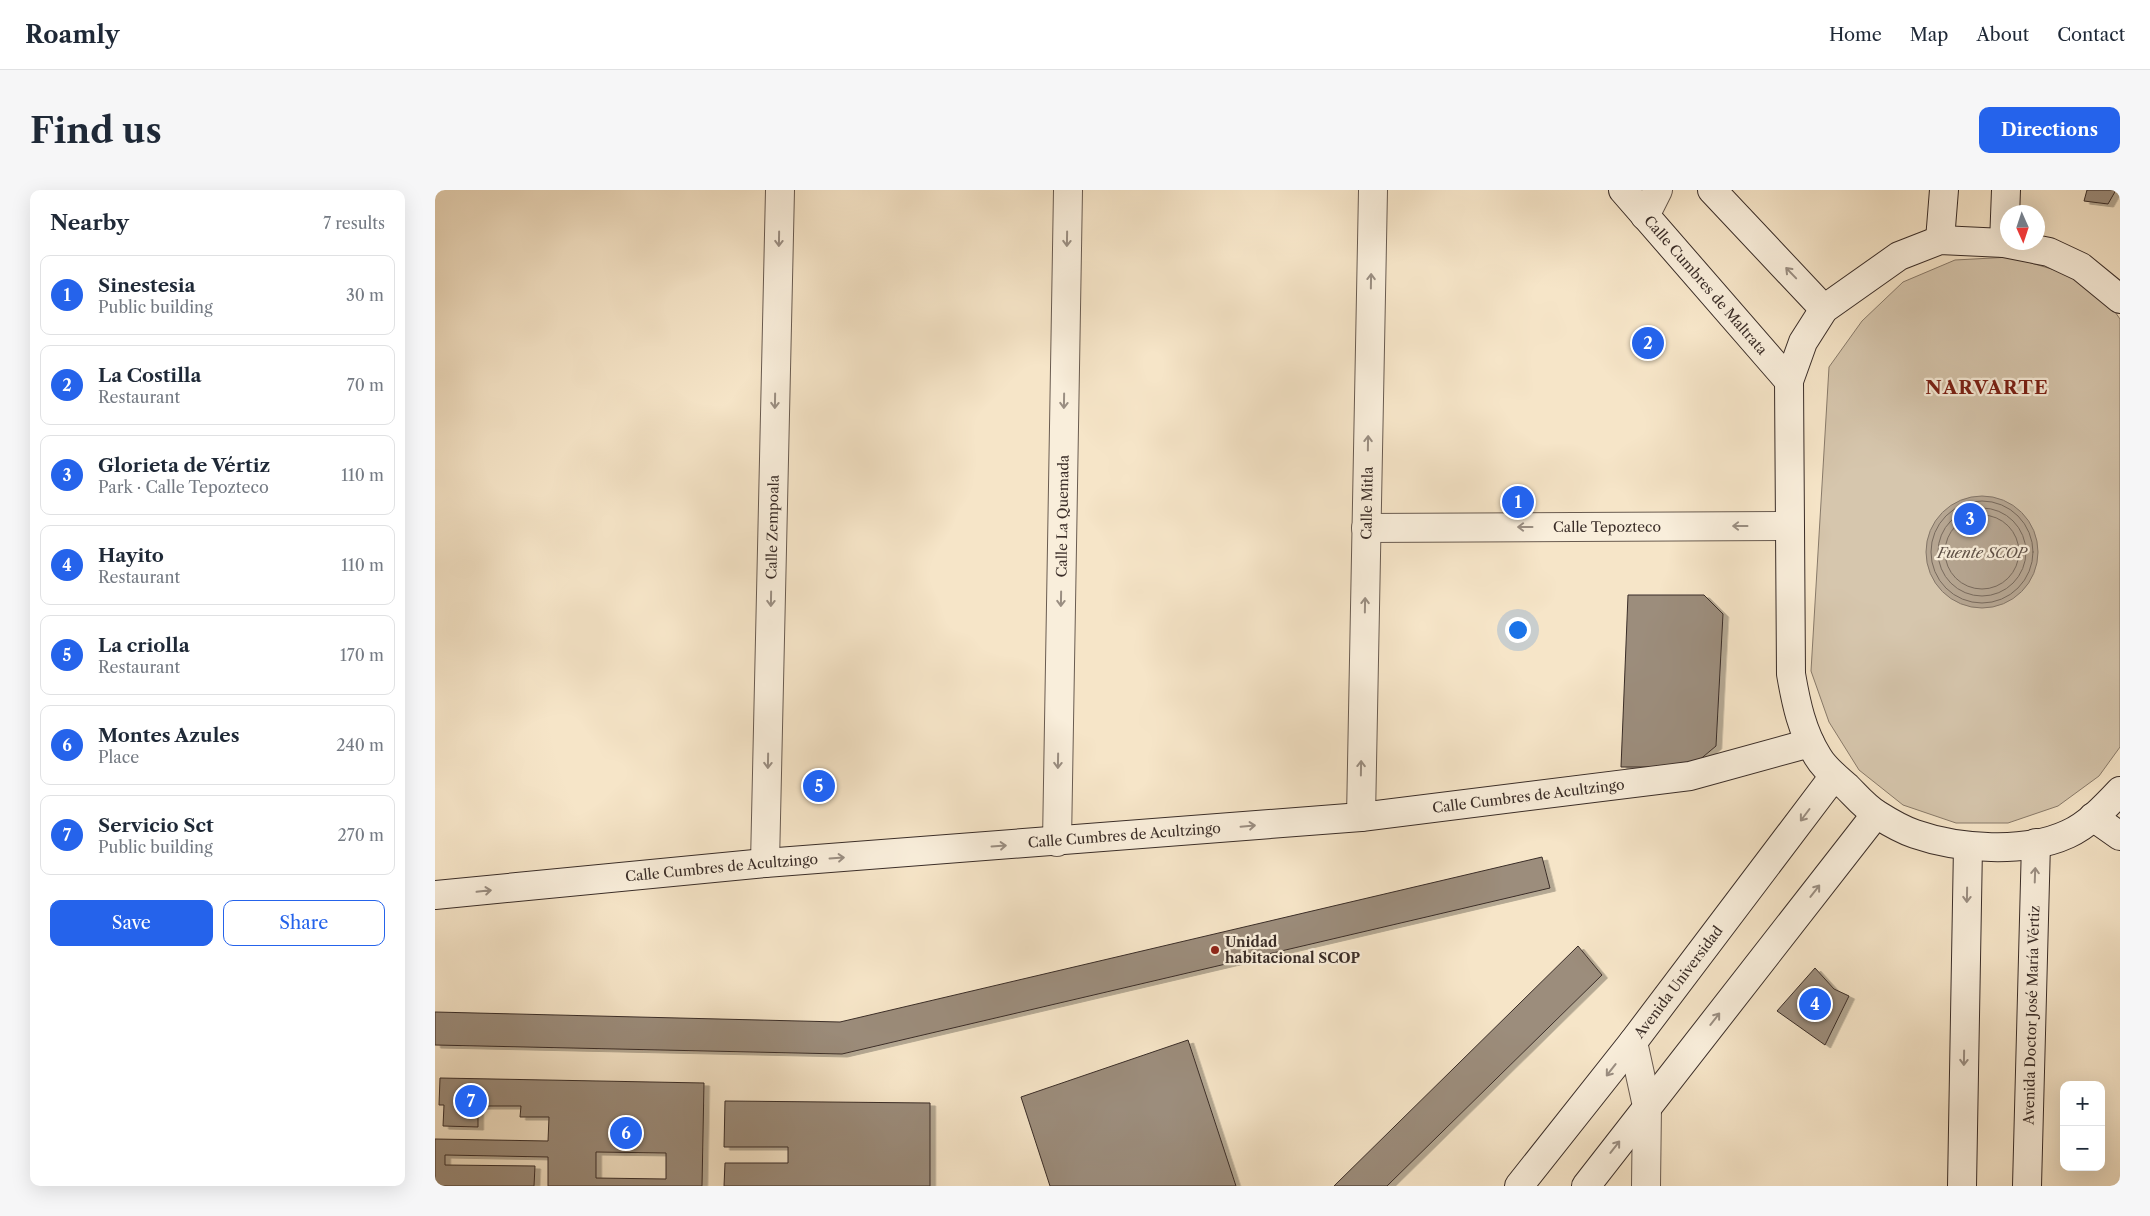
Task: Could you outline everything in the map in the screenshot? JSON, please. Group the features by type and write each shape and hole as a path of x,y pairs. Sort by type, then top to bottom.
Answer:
{"street":[{"name":"Calle Zempoala","path":"765,863 780,190"},
{"name":"Calle La Quemada","path":"1057,842 1068,190"},
{"name":"Calle Mitla","path":"1361,817 1373,190"},
{"name":"Calle Cumbres de Maltrata","path":"1623,190 1789,381"},
{"path":"1645,216 1658,190"},
{"path":"1712,190 1824,308"},
{"path":"1940,240 1943,190"},
{"path":"2006,205 2007,190"},
{"path":"2000,243 1940,240 1899,256 1824,308 1803,342 1789,381 1791,674 1796,705 1810,743 1819,759 1834,776 1876,814 1914,834 1968,846 1997,847 2036,843 2068,834 2093,817 2120,790"},
{"path":"2039,250 2049,252 2081,267 2120,299"},
{"name":"Calle Tepozteco","path":"1366,528 1789,526"},
{"name":"Calle Cumbres de Acultzingo","path":"435,895 765,863 1057,842 1361,817 1691,776 1810,743"},
{"name":"Avenida Universidad","path":"1519,1186 1633,1042 1834,776"},
{"path":"1585,1186 1876,814"},
{"path":"2093,817 2120,836"},
{"name":"Avenida Doctor José María Vértiz","path":"2027,1186 2036,843"},
{"path":"1962,1186 1968,846"},
{"path":"1633,1042 1647,1106 1646,1186"}],"shaded area":[{"path":"2011,257 2065,273 2108,302 2120,319 2120,747 2099,776 2058,806 2008,823 1956,823 1903,805 1859,770 1829,722 1811,671 1829,367 1862,321 1903,282 1955,260"}],"water":[{"name":"Fuente SCOP","path":"1982,496 2003,500 2021,513 2034,531 2038,552 2034,573 2021,591 2003,604 1982,608 1961,604 1943,591 1930,573 1926,552 1930,531 1943,513 1961,500"}],"building":[{"path":"2087,190 2116,190 2108,204 2084,201"},
{"path":"1628,595 1704,595 1723,614 1716,746 1691,767 1621,767"},
{"name":"Unidad habitacional SCOP","path":"1542,857 1550,888 842,1054 435,1045 435,1012 840,1022"},
{"path":"1578,946 1602,975 1387,1186 1334,1186"},
{"path":"1815,968 1834,989 1849,996 1825,1045 1777,1011"},
{"path":"1188,1040 1236,1186 1050,1186 1021,1097"},
{"path":"440,1078 704,1083 702,1186 548,1186 548,1157 445,1155 445,1165 535,1166 534,1186 435,1186 435,1139 548,1141 549,1117 520,1117 521,1106 478,1106 478,1127 443,1126 444,1105 439,1105","holes":["596,1152 666,1153 666,1179 596,1178"]},
{"path":"725,1101 930,1103 930,1186 724,1186 725,1163 788,1163 788,1147 724,1147"}],"place":[{"name":"La Costilla","path":"1648,343"},
{"name":"Sinestesia","path":"1518,502"},
{"name":"Glorieta de Vértiz","path":"1970,519"},
{"name":"La criolla","path":"819,786"},
{"name":"Unidad habitacional SCOP","path":"1215,950"},
{"name":"Hayito","path":"1815,1004"},
{"name":"Servicio Sct","path":"471,1101"},
{"name":"Montes Azules","path":"626,1133"}],"district":[{"name":"NARVARTE","path":"1987,387"}]}
